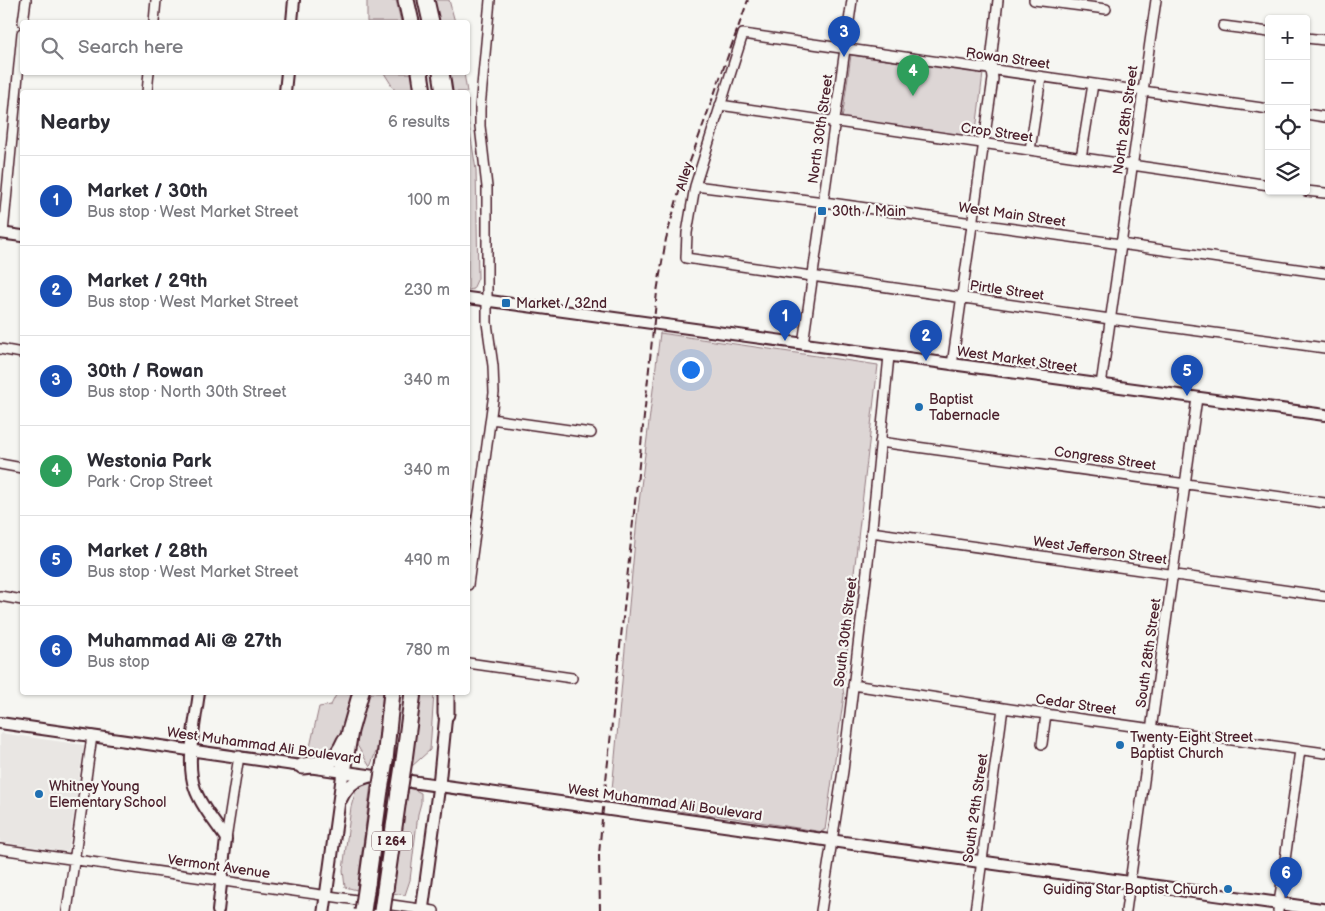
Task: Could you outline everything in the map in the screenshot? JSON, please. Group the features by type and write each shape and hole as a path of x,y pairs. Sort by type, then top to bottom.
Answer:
{"highway":[{"path":"406,0 411,20"},
{"path":"426,0 431,20"},
{"path":"420,75 423,90"},
{"path":"441,75 444,90"},
{"path":"343,772 350,731 360,695"},
{"name":"I 264","path":"363,911 392,695"},
{"name":"I 264","path":"382,911 413,695"},
{"path":"446,695 446,714"},
{"path":"303,766 326,763 333,760 350,731"}],"main road":[{"path":"422,910 439,785 446,714"},
{"name":"West Muhammad Ali Boulevard","path":"343,772 1130,883 1278,907 1325,910"},
{"path":"324,911 343,772"},
{"path":"339,803 349,785 363,778 374,776"}],"street":[{"path":"24,20 26,0"},
{"path":"154,20 156,0"},
{"path":"292,20 294,0"},
{"path":"470,571 494,393 486,301 487,187 480,126 490,0"},
{"name":"North 30th Street","path":"824,202 852,0"},
{"path":"952,364 993,80 991,61 998,0"},
{"path":"1034,0 1106,9"},
{"name":"North 28th Street","path":"1121,244 1156,0"},
{"path":"1222,26 1265,31"},
{"name":"Rowan Street","path":"743,34 1265,108"},
{"name":"Alley","path":"686,258 687,233 695,186 743,34"},
{"path":"1310,38 1325,40"},
{"path":"20,75 19,99 2,233 20,236"},
{"path":"147,90 149,75"},
{"path":"285,90 287,75"},
{"path":"1030,150 1041,76"},
{"path":"1081,158 1092,84"},
{"name":"Crop Street","path":"720,105 1265,185"},
{"path":"1310,115 1325,117"},
{"name":"West Main Street","path":"695,186 824,202 1325,273"},
{"path":"1310,191 1325,193"},
{"path":"803,344 824,202"},
{"path":"1101,385 1121,244"},
{"name":"Pirtle Street","path":"686,258 1325,348"},
{"name":"West Market Street","path":"470,298 1325,416"},
{"path":"0,349 20,352"},
{"name":"South 30th Street","path":"821,911 843,770 871,532 889,356"},
{"name":"South 28th Street","path":"1126,911 1198,398"},
{"path":"491,419 591,433"},
{"name":"Congress Street","path":"880,442 1325,504"},
{"path":"0,464 20,468"},
{"name":"West Jefferson Street","path":"871,532 1325,596"},
{"path":"0,596 20,600"},
{"path":"470,663 572,678"},
{"name":"Cedar Street","path":"853,685 1325,753"},
{"path":"199,695 191,766 194,788 226,838"},
{"path":"446,714 450,695"},
{"name":"South 29th Street","path":"975,911 1003,708"},
{"path":"1042,744 1046,714"},
{"name":"West Muhammad Ali Boulevard","path":"0,723 343,772"},
{"path":"67,911 92,736"},
{"path":"1278,907 1300,750"},
{"path":"218,911 226,838 239,756"},
{"name":"Vermont Avenue","path":"0,849 434,911"}],"shaded area":[{"path":"367,0 396,0 401,20 367,20"},
{"path":"433,0 449,0 454,20 438,20"},
{"path":"851,55 983,73 975,139 842,119"},
{"path":"385,75 413,75 416,90 395,90"},
{"path":"447,75 464,75 467,90 451,90"},
{"path":"470,132 476,170 478,278 473,289 470,290"},
{"path":"660,333 878,365 854,573 856,576 843,689 844,695 825,830 823,832 611,801 637,519"},
{"path":"336,695 354,695 339,744 331,752 308,756 319,707 331,705"},
{"path":"368,695 383,695 377,749 370,767 357,745 359,726"},
{"path":"419,695 434,695 430,750 411,767"},
{"name":"Whitney Young Elementary School","path":"0,733 84,745 68,852 0,842"},
{"path":"369,782 371,784 357,890 345,887 343,870 351,807 356,790"},
{"path":"405,787 421,793 421,803 410,880 405,895 392,893"}],"railway":[{"path":"600,911 599,855 602,819 657,292 666,239 679,192 748,0"}],"place":[{"name":"30th / Rowan","path":"844,57"},
{"name":"Westonia Park","path":"913,96"},
{"name":"30th / Main","path":"822,211"},
{"name":"Market / 32nd","path":"506,303"},
{"name":"Market / 30th","path":"785,341"},
{"name":"Market / 29th","path":"926,361"},
{"name":"Market / 28th","path":"1187,396"},
{"name":"Baptist Tabernacle","path":"919,407"},
{"name":"Twenty-Eight Street Baptist Church","path":"1120,745"},
{"name":"Whitney Young Elementary School","path":"39,794"},
{"name":"Guiding Star Baptist Church","path":"1228,889"},
{"name":"Muhammad Ali @ 27th","path":"1286,898"}]}
